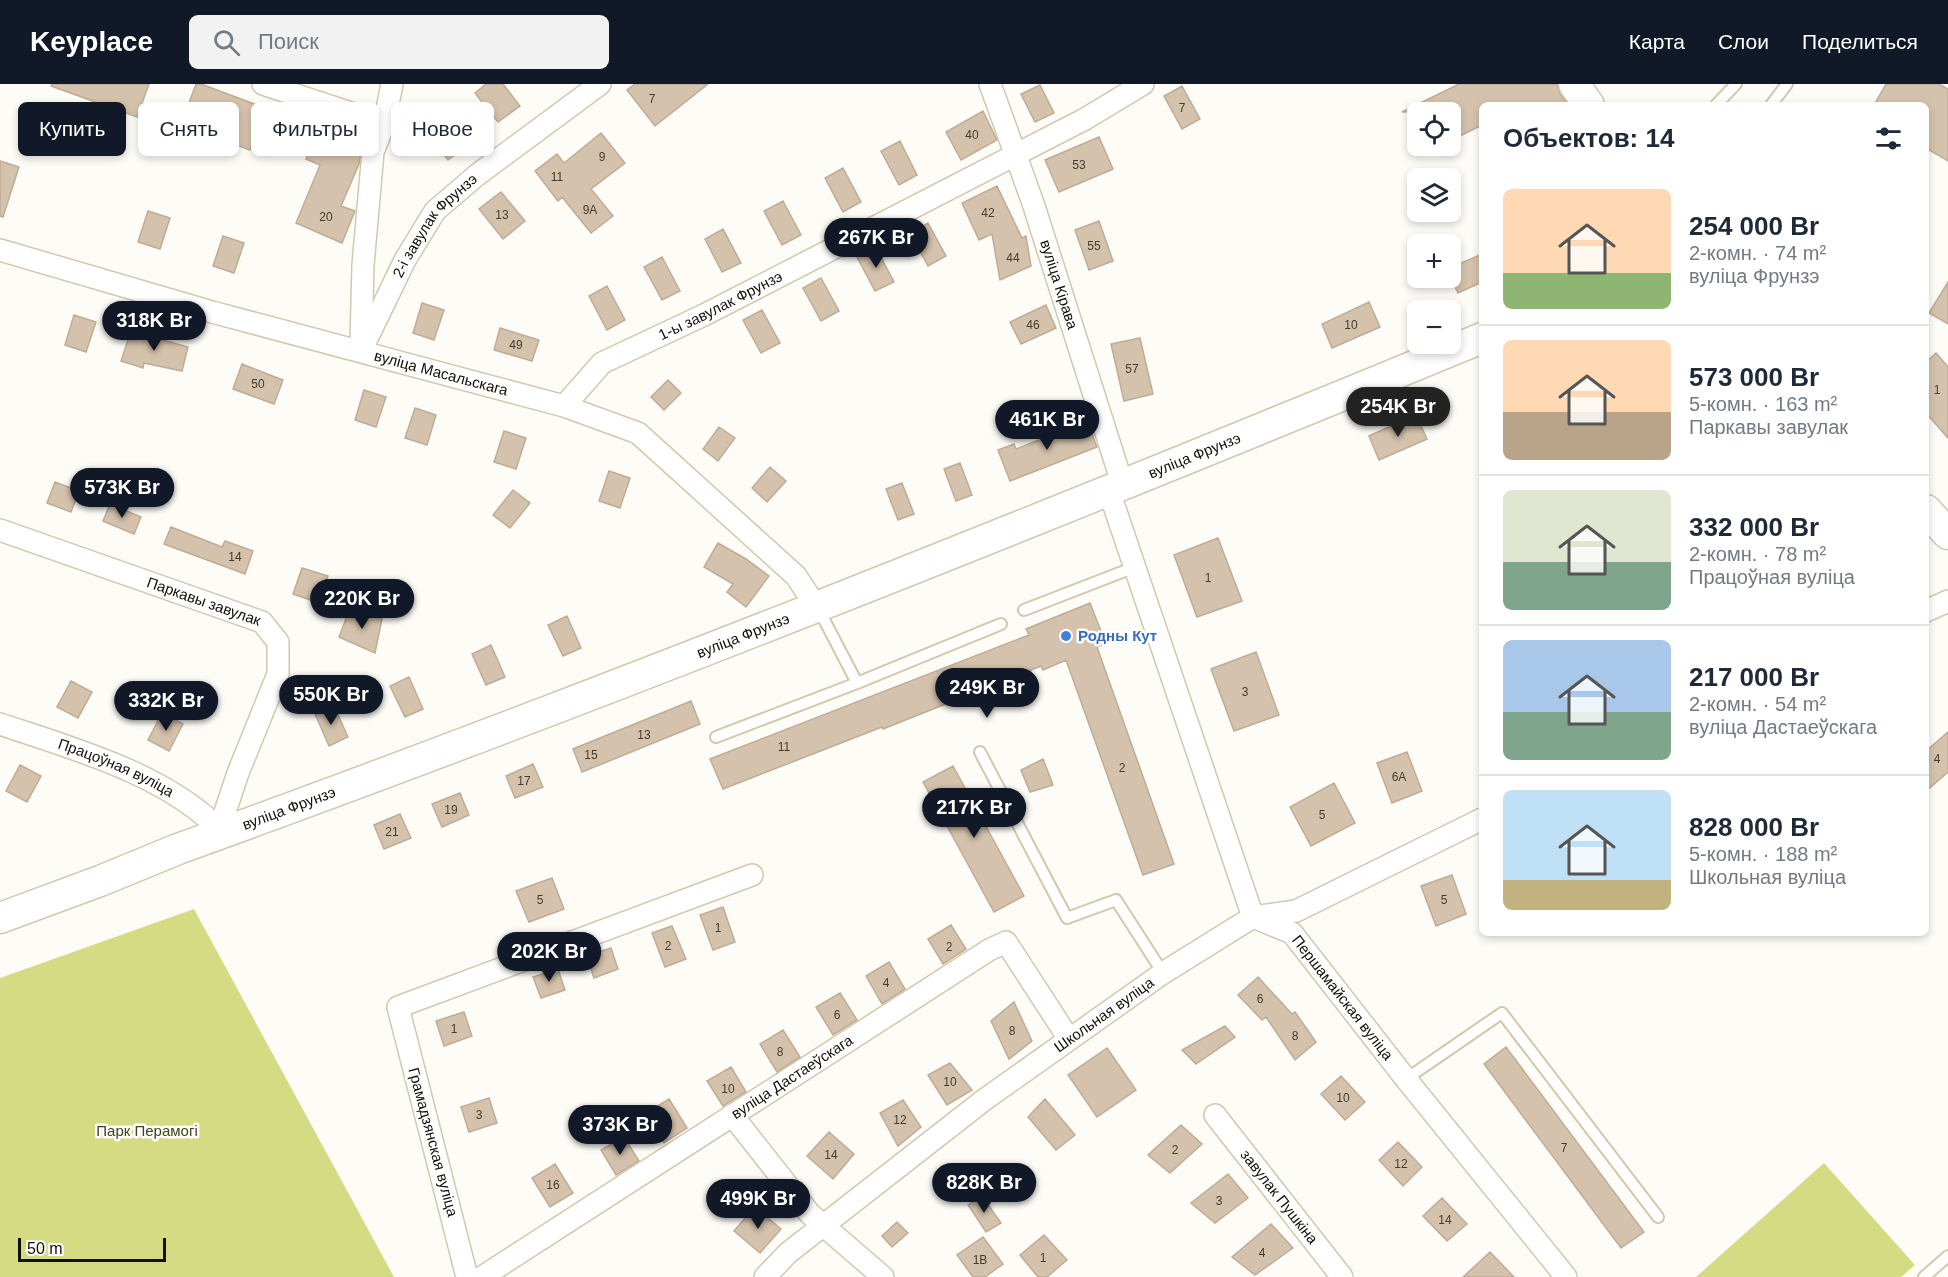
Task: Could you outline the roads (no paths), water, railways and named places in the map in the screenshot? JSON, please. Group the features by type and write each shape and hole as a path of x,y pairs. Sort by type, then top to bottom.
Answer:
{"street":[{"path":"263,84 384,124"},
{"path":"361,351 363,265 374,152 384,124 392,84"},
{"name":"2-і завулак Фрунзэ","path":"361,351 405,260 435,212 477,175 600,84"},
{"name":"вуліца Кірава","path":"990,84 1050,254 1116,489"},
{"name":"1-ы завулак Фрунзэ","path":"564,406 602,363 704,315 1085,119 1143,84"},
{"path":"1574,84 1587,102"},
{"name":"вуліца Масальскага","path":"0,250 212,312 564,406 638,434 796,576 818,608"},
{"name":"вуліца Фрунзэ","path":"0,918 818,608 1116,489 1479,339"},
{"path":"1116,489 1135,567 1253,916"},
{"path":"1929,513 1948,534"},
{"name":"Паркавы завулак","path":"0,530 262,622 278,642 278,674 238,773 225,812 223,832"},
{"path":"1929,610 1948,601"},
{"name":"Працоўная вуліца","path":"0,724 97,757 176,794 223,832"},
{"name":"Школьная вуліца","path":"765,1277 788,1253 984,1100 1163,973 1253,916 1296,911 1479,820"},
{"name":"Грамадзянская вуліца","path":"467,1277 398,1007 752,875"},
{"name":"Першамайская вуліца","path":"1253,916 1292,933 1566,1277"},
{"name":"вуліца Дастаеўскага","path":"482,1277 989,950 1006,942 1069,1039"},
{"path":"732,1115 810,1214 883,1277"},
{"name":"завулак Пушкіна","path":"1215,1115 1342,1277"}],"lane":[{"path":"1719,102 1736,84"},
{"path":"1773,102 1787,84"},
{"path":"1024,609 1135,567"},
{"path":"818,608 856,683"},
{"path":"716,737 1001,624"},
{"path":"980,752 1067,918 1116,900 1163,973"},
{"path":"1406,1079 1502,1013 1658,1217"},
{"path":"1924,1277 1948,1256"}],"place":[{"name":"Родны Кут","path":"1066,636"}],"park label":[{"name":"Парк Перамогі","path":"147,1131"}]}
